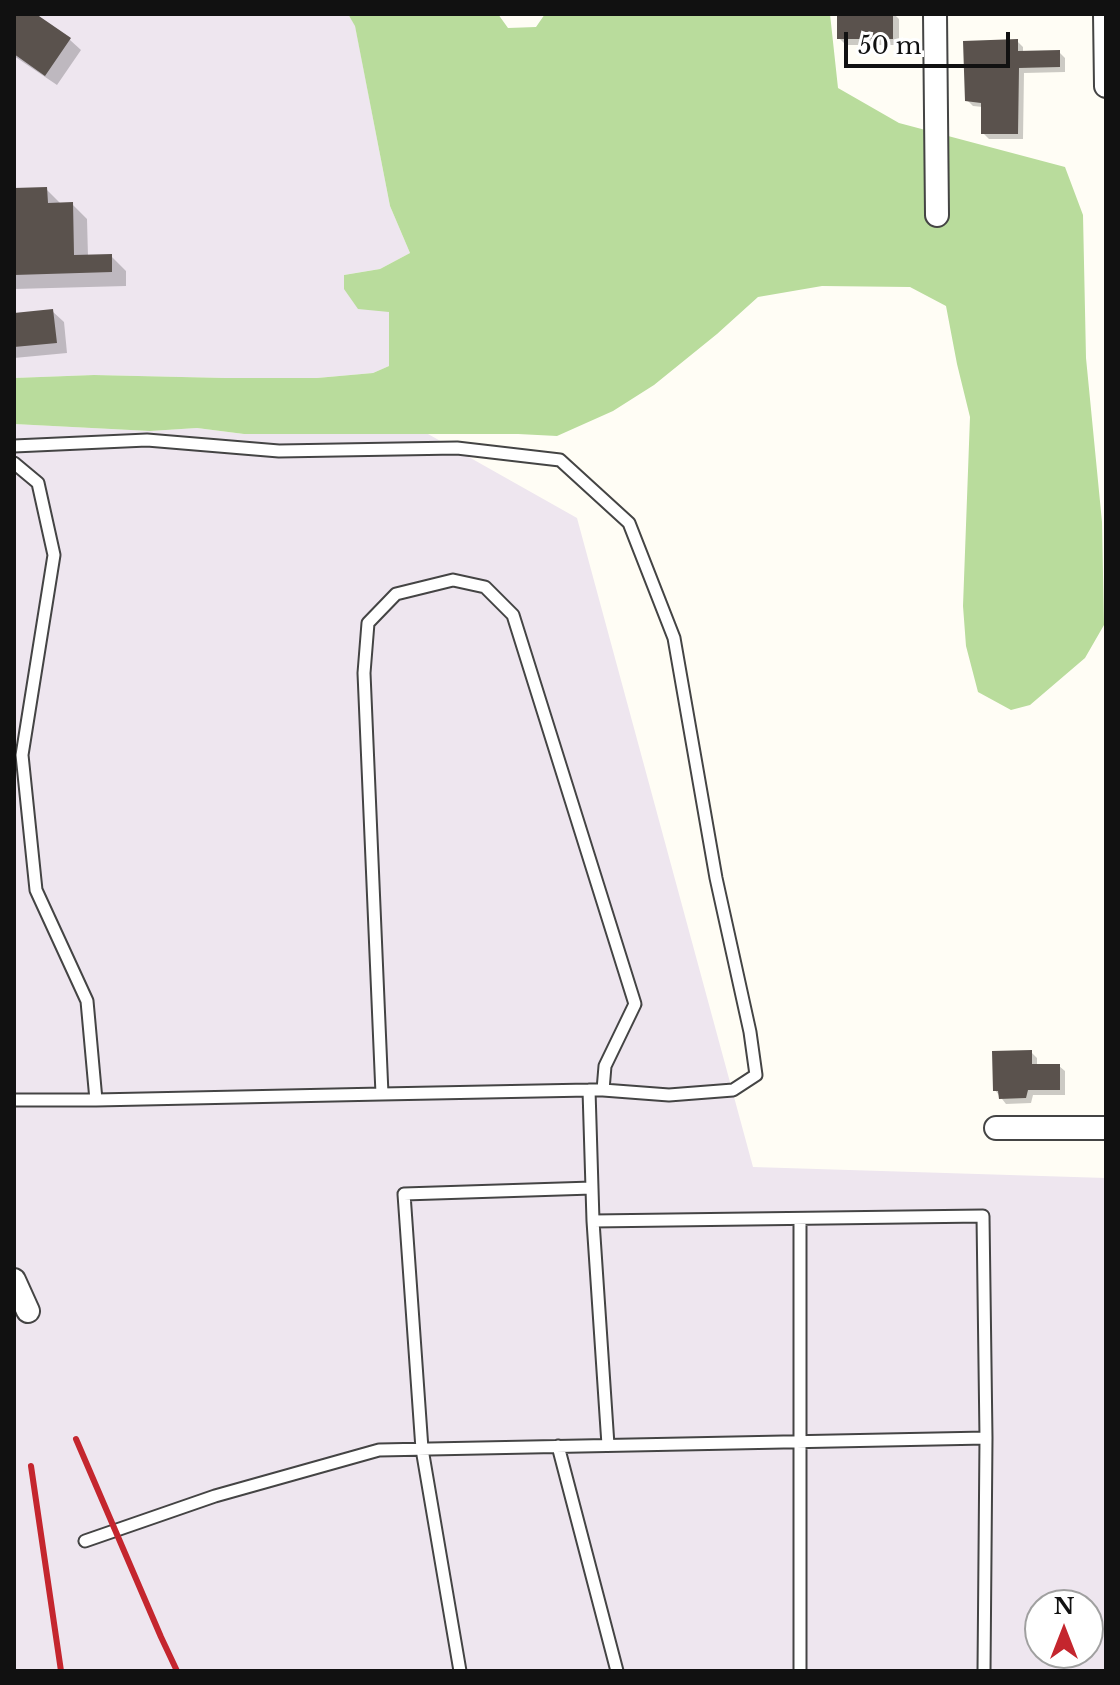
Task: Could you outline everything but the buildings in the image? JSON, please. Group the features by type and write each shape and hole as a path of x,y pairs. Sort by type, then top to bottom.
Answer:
{"street":[{"path":"935,14 937,215"},
{"path":"1105,14 1106,86"},
{"path":"996,1128 1106,1128"},
{"path":"14,1280 28,1311"}],"lane":[{"path":"14,446 147,440 279,451 457,448 560,460 629,523 674,638 716,878 750,1032 756,1075 733,1090 669,1095 589,1090 14,1100"},
{"path":"14,463 38,483 54,555 22,755 36,890 87,1001 96,1100"},
{"path":"382,1094 364,673 368,623 396,594 453,580 485,587 513,615 635,1004 605,1066 603,1090"},
{"path":"589,1090 593,1221 608,1445"},
{"path":"460,1671 422,1449 404,1194 592,1188"},
{"path":"593,1221 983,1216 986,1438 984,1671"},
{"path":"800,1219 800,1671"},
{"path":"85,1541 215,1496 379,1450 986,1438"},
{"path":"558,1446 617,1671"}],"shaded area":[{"path":"14,14 348,14 355,25 390,206 410,253 380,269 344,275 389,312 389,366 373,373 317,378 94,375 14,378"},
{"path":"14,424 150,431 197,428 244,434 428,434 577,518 753,1167 1106,1178 1106,1671 14,1671"}],"green space":[{"path":"348,14 498,14 508,28 536,27 545,14 830,14 838,88 899,123 1065,167 1083,215 1086,358 1102,522 1104,625 1085,658 1030,705 1011,710 978,692 966,646 963,606 970,417 946,306 910,287 822,286 758,297 654,385 613,411 557,436 244,434 197,428 150,431 14,424 14,378 94,375 317,378 373,373 389,366 389,312 358,309 344,289 344,275 380,269 410,253 390,206 355,26"}],"railway":[{"path":"76,1439 177,1671"},
{"path":"31,1466 61,1671"}]}
